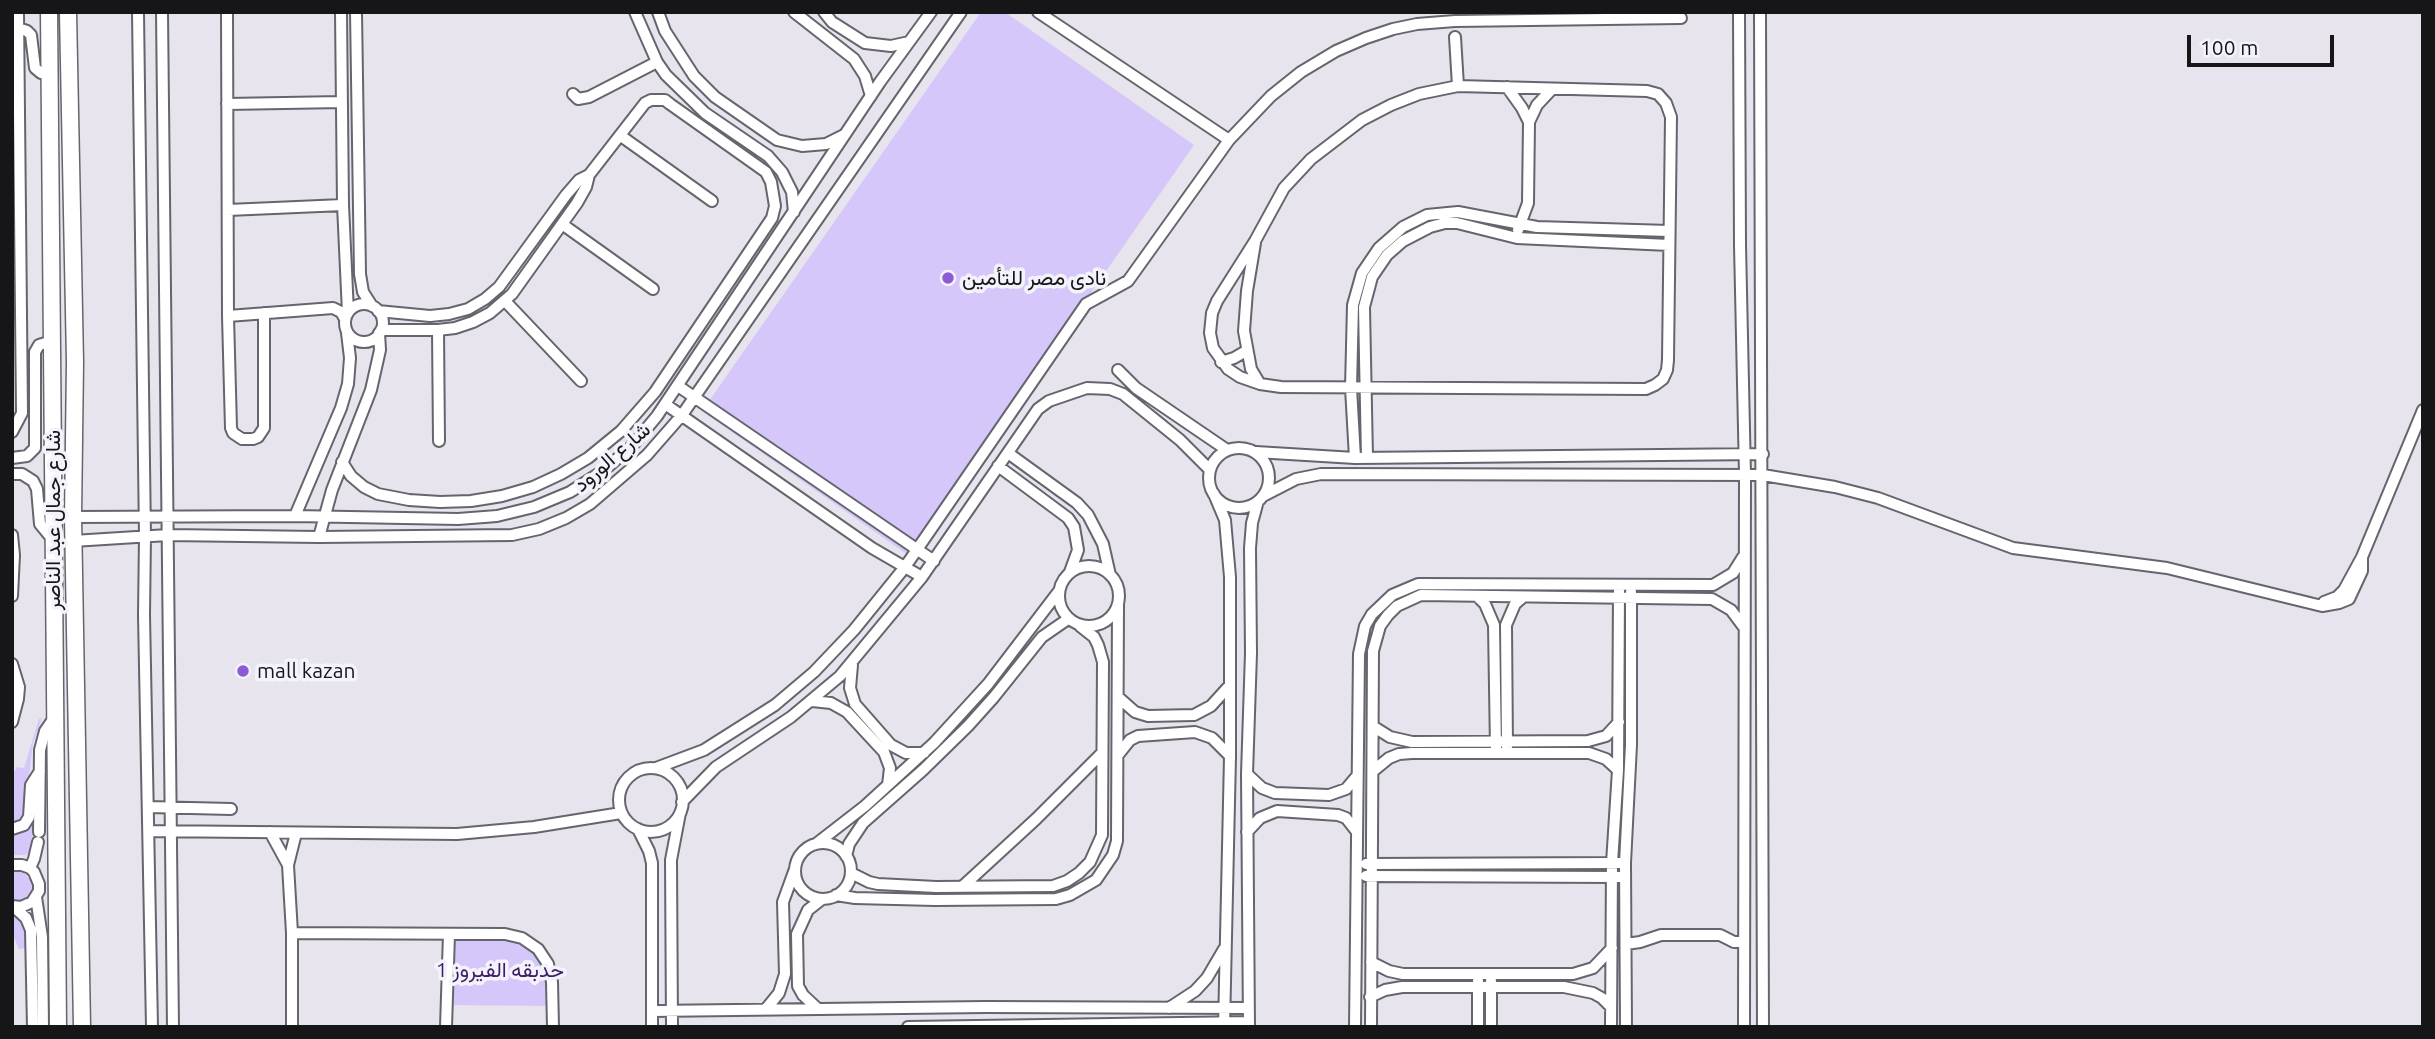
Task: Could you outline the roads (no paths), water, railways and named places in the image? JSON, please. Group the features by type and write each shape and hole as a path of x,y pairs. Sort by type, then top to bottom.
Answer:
{"main road":[{"name":"شارع جمال عبد الناصر","path":"48,12 58,1021"},
{"name":"شارع جمال عبد الناصر","path":"68,12 69,168 75,362 73,517 82,1027"},
{"path":"50,173 60,178 66,175 69,168"},
{"path":"52,219 60,212 71,218"},
{"path":"58,1021 71,1019 82,1010"}],"street":[{"path":"12,432 22,413 18,12"},
{"path":"138,12 144,615 152,1027"},
{"path":"162,12 173,1027"},
{"path":"227,12 231,428 237,437 248,440 258,437 264,428 264,313"},
{"path":"295,516 344,396 350,358 343,205 341,12"},
{"path":"320,537 323,517 342,462 372,390 382,323 363,292 360,274 356,12"},
{"path":"635,12 657,62 705,113 768,156 782,173 792,192 794,212"},
{"path":"658,12 665,31 694,76 715,97 777,140 802,146 826,144 846,133"},
{"path":"794,12 854,59 865,76 871,96"},
{"path":"824,12 832,22 864,43 891,46 909,42"},
{"name":"شارع الورود","path":"73,517 295,516 458,519 496,516 534,507 570,492 603,471 632,446 665,404 930,12"},
{"name":"شارع الورود","path":"74,541 168,535 512,535 539,529 590,504 648,455 695,397 961,12"},
{"path":"1038,12 1228,140"},
{"path":"1744,1027 1745,475 1739,15 1760,14 1763,1027"},
{"path":"1210,470 1180,440 1122,394 1100,388 1073,391 1049,401 1038,409 922,578 853,662 812,701 716,767 669,826 654,832 638,829 625,820 621,813 619,796 625,780 639,770 656,768 704,750 755,718 793,690 854,630 905,567 1081,311 1092,300 1121,286 1134,274 1228,140 1271,96 1301,72 1335,51 1393,29 1455,21 1681,18"},
{"path":"18,28 29,33 35,68 49,75"},
{"path":"1455,37 1458,86"},
{"path":"573,94 578,99 589,97 657,62"},
{"path":"1458,86 1647,91 1658,94 1666,103 1671,117 1667,370 1663,379 1646,389 1352,388 1281,387 1259,384 1234,374 1213,348 1210,333 1212,313 1284,188 1311,159 1362,120 1391,104 1419,94 1458,86"},
{"path":"1507,87 1529,122"},
{"path":"1537,240 1537,227 1528,203 1529,122 1537,105 1552,89"},
{"path":"342,462 358,481 379,494 419,501 471,501 523,490 561,474 588,458 621,431 655,392 772,218 775,206 771,182 766,172 664,100 651,100 645,103 589,175 579,180 566,195 499,287 485,299 468,309 449,314 430,316 359,305 346,316"},
{"path":"227,104 342,102"},
{"path":"621,136 712,201"},
{"path":"347,332 358,341 365,342 372,340 380,332 438,330 473,322 505,301 562,224 586,187 589,175"},
{"path":"1517,238 1528,203"},
{"path":"228,210 343,205"},
{"path":"1361,458 1352,388 1353,305 1362,273 1379,248 1416,219 1443,212 1458,212 1537,227 1669,231"},
{"path":"1361,458 1365,388 1364,307 1372,277 1387,255 1403,241 1419,232 1446,223 1457,223 1517,238 1669,245"},
{"path":"562,224 653,289"},
{"path":"1255,241 1244,331 1251,369 1259,384"},
{"path":"520,258 532,266"},
{"path":"1228,282 1247,291"},
{"path":"505,301 581,381"},
{"path":"228,316 333,308 346,316"},
{"path":"438,330 439,441"},
{"path":"12,458 27,456 35,448 35,352 39,345 52,341"},
{"path":"1222,362 1246,351"},
{"path":"1118,370 1136,388 1227,450"},
{"path":"678,386 934,561"},
{"path":"665,404 872,548 922,578"},
{"path":"1214,494 1227,505 1243,508 1296,480 1321,474 1763,475 1835,487 1878,498 2013,548 2167,568 2315,605 2340,594 2362,557 2423,410"},
{"path":"1224,1025 1230,757 1229,547 1225,520 1210,482 1210,470 1216,458 1227,450 1242,448 1256,452 1361,458 1763,454"},
{"path":"908,1027 1249,1025 1247,774 1251,653 1250,548 1252,523 1267,490 1269,476 1265,463 1256,452"},
{"path":"1007,453 1077,503 1088,515 1103,544 1110,575"},
{"path":"766,1009 779,993 785,974 783,902 804,850 816,844 924,753 988,684 1059,591 1070,572 1078,550 1074,527 1068,518 998,466"},
{"path":"12,474 22,474 33,481 37,489 40,524 54,541"},
{"path":"12,535 12,595"},
{"path":"1355,1027 1361,640 1372,614 1392,594 1418,584 1713,585 1733,573 1745,554"},
{"path":"818,1009 803,995 798,985 797,934 808,910 822,899 836,895 864,898 1056,899 1070,895 1096,880 1113,855 1117,841 1118,587 1105,570 1091,566 1070,572"},
{"path":"1611,1027 1612,863 1619,722 1619,585"},
{"path":"1626,1021 1625,863 1631,745 1631,585"},
{"path":"851,873 878,884 1053,886 1067,881 1090,862 1102,835 1101,653 1094,637 1068,619 1060,606 1059,591"},
{"path":"1371,1027 1373,651 1380,626 1388,615 1408,599 1421,595 1712,599 1731,610 1744,628"},
{"path":"1477,596 1485,604 1494,625 1502,747"},
{"path":"1502,747 1506,625 1515,604 1523,597"},
{"path":"1080,626 1103,623 1110,619 1118,606"},
{"path":"846,856 849,844 863,823 945,750 994,697 1042,637 1068,619"},
{"path":"853,662 850,688 855,704 891,745 906,753 924,753"},
{"path":"12,664 19,687 12,722"},
{"path":"1118,697 1135,712 1148,716 1194,715 1211,706 1230,685"},
{"path":"812,701 831,703 847,712 884,752 890,768 888,785"},
{"path":"30,868 38,837 41,743 45,731 56,716"},
{"path":"1373,771 1399,754 1588,741 1606,736 1619,722"},
{"path":"1374,727 1390,737 1412,742 1589,753 1606,759 1618,770"},
{"path":"1118,755 1130,740 1138,736 1195,732 1219,743 1230,757"},
{"path":"962,887 1102,753"},
{"path":"656,768 667,772 676,780 681,790 681,808 671,860 672,1027"},
{"path":"12,829 24,825 29,817 31,785 40,771"},
{"path":"1247,774 1262,788 1275,793 1329,795 1346,789 1357,776"},
{"path":"149,807 230,809"},
{"path":"1247,832 1260,818 1277,811 1338,815 1346,818 1357,832"},
{"path":"149,831 457,834 496,832 621,813"},
{"path":"638,829 652,863 653,1027"},
{"path":"270,832 288,865"},
{"path":"292,1027 292,933 288,865 296,833"},
{"path":"816,844 836,846 846,856 851,873 846,886 836,895"},
{"path":"1356,870 1625,863"},
{"path":"13,864 30,868 38,878 39,891 27,905 13,907"},
{"path":"795,869 797,884 802,890 822,899"},
{"path":"1372,870 1626,877"},
{"path":"36,897 42,937 43,1027"},
{"path":"13,907 26,918 31,930 33,1027"},
{"path":"292,933 505,934 522,938 538,949 548,964 552,982 552,1027"},
{"path":"446,1027 449,933"},
{"path":"1626,944 1661,935 1720,935 1734,942 1744,942"},
{"path":"1166,1009 1195,991 1217,963 1225,947"},
{"path":"1491,981 1583,972 1601,962 1612,948"},
{"path":"1371,962 1389,971 1403,974 1478,981"},
{"path":"1478,981 1478,1027"},
{"path":"1370,998 1385,990 1402,986 1478,981 1574,988 1602,998 1611,1011 1626,1021"},
{"path":"1491,981 1491,1027"},
{"path":"652,1011 986,1007 1248,1008"}],"place":[{"name":"نادى مصر للتأمين","path":"948,278"},
{"name":"mall kazan","path":"243,671"}],"park label":[{"name":"حدبقه الفيروز 1","path":"500,970"}]}
